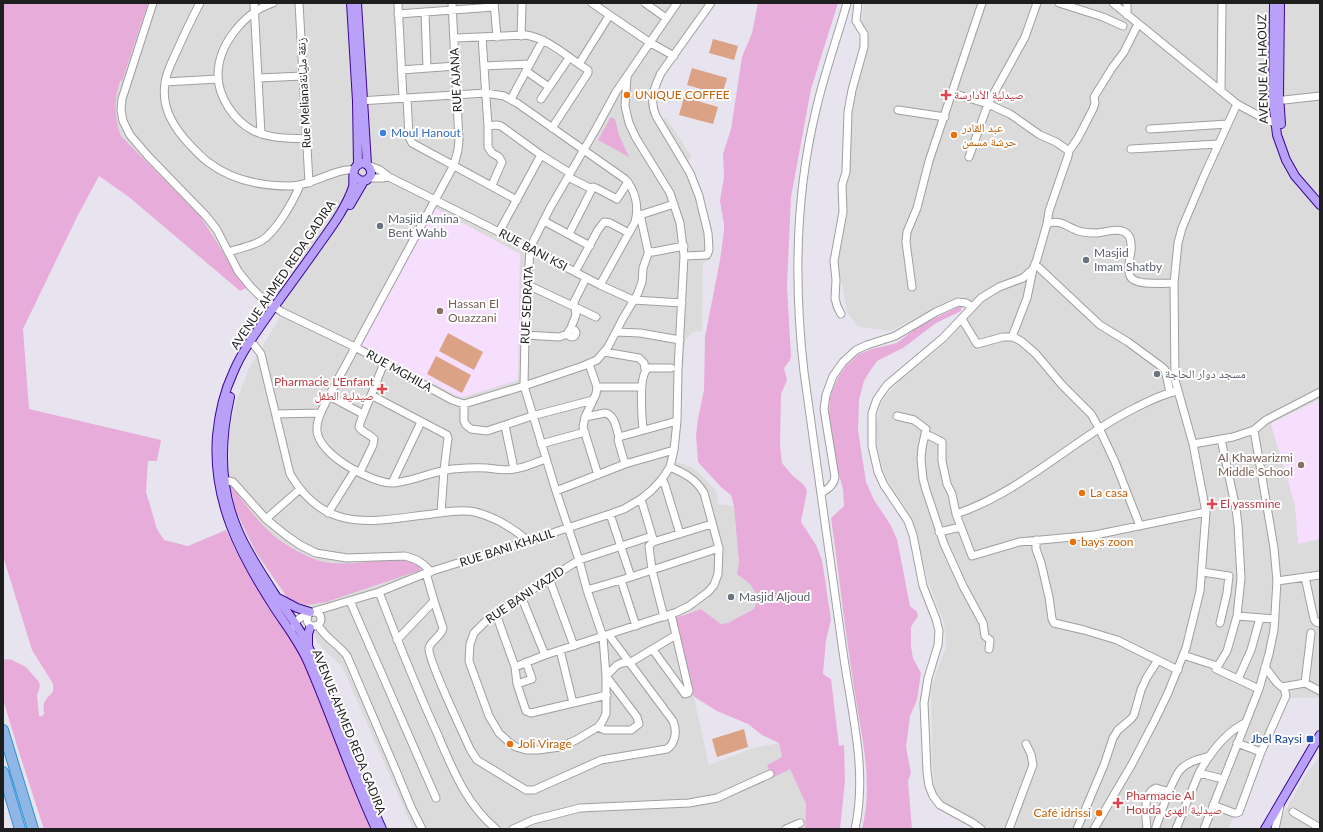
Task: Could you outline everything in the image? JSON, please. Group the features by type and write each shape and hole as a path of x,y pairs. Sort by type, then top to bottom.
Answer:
{"highway":[{"path":"3,730 33,829"},
{"path":"3,772 20,829"}],"main road":[{"name":"AVENUE AHMED REDA GADIRA","path":"351,3 360,101 368,165"},
{"name":"AVENUE AHMED REDA GADIRA","path":"357,3 360,101 349,197 344,207 276,308 245,360 235,380 226,417 223,444 224,480 229,505 237,528 247,549 278,598 293,629 308,662 363,801 376,829"},
{"name":"AVENUE AL HAOUZ","path":"1274,3 1276,101 1279,115 1280,134"},
{"name":"AVENUE AL HAOUZ","path":"1280,3 1275,124 1280,134"},
{"path":"1280,134 1293,163 1304,180 1320,198"},
{"path":"1280,134 1286,160 1295,176 1320,205"},
{"path":"361,163 368,165 372,172 367,180 358,180 353,170 361,163"},
{"name":"AVENUE AHMED REDA GADIRA","path":"367,180 338,225 245,350 232,374 222,410 217,436 217,453 218,479 224,510 236,539 264,592 293,629 308,644 382,829"},
{"path":"278,598 290,605 311,613"},
{"path":"308,644 308,634 316,624"},
{"path":"1265,829 1320,735"}],"street":[{"name":"RUE MGHILA","path":"153,3 122,99 121,110 123,121 130,135 148,156 207,217 217,230 236,267 250,286 276,308 355,347 452,400 464,404"},
{"path":"200,3 179,45 165,82 164,97 171,120 180,134 208,162 222,171 254,183 271,186 300,185 353,170"},
{"path":"254,3 261,134"},
{"path":"273,3 254,13 238,28 228,41 219,63 218,79 224,99 233,113 243,124 261,134 277,138 306,139"},
{"name":"Rue Melianaزنقة مليانة","path":"299,3 309,183"},
{"path":"398,3 401,70 410,141 420,149 454,165 517,200"},
{"path":"521,36 522,3"},
{"path":"645,3 666,18"},
{"name":"RUE SEDRATA","path":"606,636 587,590 579,560 532,416 524,386 525,334 530,248 544,220 616,92 677,3"},
{"path":"684,256 707,255 709,250 708,233 704,213 692,177 652,107 655,86 661,73 710,3"},
{"path":"847,3 812,126 803,184 797,283 804,372 859,757 860,791 855,829"},
{"path":"841,314 835,298 836,280 834,261 843,212 842,185 846,172 848,112 852,90 864,48 864,34 856,21 858,3"},
{"path":"912,288 906,242 907,232 917,208 926,170 982,3"},
{"path":"969,157 988,104 1024,37 1037,3"},
{"path":"1059,3 1103,17 1123,26"},
{"path":"1084,11 1087,3"},
{"path":"1127,3 1127,15"},
{"path":"1221,91 1222,3"},
{"path":"594,4 609,16 649,42 674,56"},
{"path":"1116,4 1127,15 1237,104 1275,124"},
{"path":"398,14 425,12 452,6 494,5 497,37"},
{"name":"RUE AJANA","path":"320,414 454,165 459,140 452,6"},
{"path":"425,12 427,68"},
{"path":"579,64 609,16"},
{"path":"1012,337 1027,298 1034,266 1047,224 1049,211 1069,150 1078,138 1093,109 1095,102 1094,97 1124,52 1138,24"},
{"path":"482,37 488,147 492,153 499,157 502,162 492,185"},
{"path":"454,38 536,37 579,64 588,72 552,128"},
{"path":"511,99 543,40"},
{"path":"542,99 569,58"},
{"path":"484,66 530,64"},
{"path":"401,70 456,66"},
{"path":"526,71 549,87"},
{"path":"515,667 545,655 664,617 689,606 702,597 714,585 718,574 719,548 704,493 700,486 685,473 670,467 674,450 677,422 684,246 680,223 666,184 636,138 629,123 625,106 627,75"},
{"path":"258,78 303,76"},
{"path":"165,82 218,79"},
{"path":"952,93 988,104 1010,114 1040,135 1069,150"},
{"path":"360,101 497,94 511,99 628,182 634,192 649,251 643,268 640,288 604,352 597,360 589,364 464,404 464,421 471,429 487,431 532,416 593,400"},
{"path":"1276,101 1320,96"},
{"path":"1173,392 1174,283 1178,243 1182,228 1195,196 1237,104"},
{"path":"898,110 945,116"},
{"path":"1150,129 1228,124"},
{"path":"488,126 501,126 569,175 592,189 594,187 617,199 628,182"},
{"path":"1131,149 1218,144"},
{"path":"499,232 541,155"},
{"name":"RUE BANI KSI","path":"368,165 586,278 633,300 682,303"},
{"name":"RUE BANI KSI","path":"367,180 389,177"},
{"path":"228,252 252,244 266,237 288,210 300,185"},
{"path":"569,234 592,189"},
{"path":"600,285 639,215 674,204"},
{"path":"544,220 590,246"},
{"path":"575,272 604,222 610,223 629,233"},
{"path":"1047,224 1051,222 1059,222 1082,232 1098,233 1116,230 1123,232 1127,234 1131,240 1129,273 1132,279 1141,283 1174,283"},
{"path":"649,251 653,252 684,246"},
{"path":"981,829 977,825 940,805 933,796 929,786 924,703 928,678 938,645 939,631 923,586 911,528 905,515 881,479 876,465 872,446 872,413 874,405 881,392 887,385 943,338 986,294 1027,276 1034,266"},
{"path":"1034,266 1100,325 1128,342 1164,368 1193,444 1206,512 1202,572 1197,608 1178,670 1156,720 1094,829"},
{"path":"525,334 559,337 569,332 576,315 574,300 586,278"},
{"path":"528,285 596,317"},
{"path":"821,494 831,487 834,483 835,477 824,409 825,402 830,382 844,362 851,354 862,347 895,336 936,312 958,302 966,302 972,307"},
{"path":"962,319 977,344 1003,337 1012,337 1021,340 1036,354 1062,385 1091,414 1100,428 1123,481 1140,526"},
{"path":"616,332 640,333 680,340"},
{"path":"254,345 259,349 261,354 276,414 286,464 290,474 300,489 321,508 328,513 343,519 372,522 441,513 473,512 485,515 515,531 528,541"},
{"path":"604,352 639,358 644,364 646,369 642,387 643,430"},
{"path":"328,513 358,471 373,445 374,440 372,437 361,431 359,427 384,364"},
{"path":"589,364 597,387 583,424 598,475"},
{"path":"646,369 671,368"},
{"path":"597,387 642,387"},
{"path":"956,514 977,506 1027,478 1100,428 1156,397 1173,392"},
{"path":"1193,444 1221,439 1254,430 1266,420 1320,392"},
{"path":"371,395 447,436 441,513"},
{"path":"329,396 363,414"},
{"path":"585,417 605,412 614,419 625,464"},
{"path":"276,414 320,414 317,430 320,441 334,458 376,480 392,483 444,470 476,467 514,470 546,459"},
{"path":"897,416 914,420 923,426 926,431 921,454 922,473 939,532 963,586 983,623 985,636 990,640 988,649"},
{"path":"392,483 421,422"},
{"path":"619,437 677,422"},
{"path":"505,426 514,470"},
{"path":"1204,829 1259,689 1273,636 1277,581 1274,548 1254,430"},
{"path":"541,444 585,432"},
{"path":"925,435 942,442 942,461 947,484 952,494 956,514 972,556 1019,542 1077,537 1206,512"},
{"path":"1221,439 1236,509 1241,578 1237,616 1227,651 1216,669 1217,671 1259,689"},
{"path":"556,491 625,464 674,450"},
{"name":"RUE BANI KHALIL","path":"293,629 300,617 330,606 379,592 428,572 624,509 641,499 652,490 670,467"},
{"path":"662,479 680,534"},
{"path":"224,480 233,482 266,519 291,539 316,553 347,558 405,556 414,558 424,564 428,572 434,601 443,628 441,634 430,646 429,650 436,671 470,749 477,760 526,790 534,790 601,760 667,749 674,740 675,728 673,721 631,662 606,636"},
{"path":"266,519 300,489"},
{"path":"641,499 653,539 648,548 664,617"},
{"path":"610,514 631,577"},
{"name":"RUE BANI YAZID","path":"598,726 576,740 549,749 526,750 516,747 510,743 499,733 489,716 469,661 470,644 474,633 485,622 521,596 579,560 620,547 680,534 712,524"},
{"path":"939,532 961,527"},
{"path":"1036,540 1036,549 1044,575 1052,620 1054,623 1108,637 1139,650 1178,670"},
{"path":"587,590 719,548"},
{"path":"1202,572 1229,576 1227,593 1220,623"},
{"path":"1277,581 1320,575"},
{"path":"1305,577 1314,619 1316,622 1320,623"},
{"path":"549,578 574,646"},
{"path":"621,580 636,626"},
{"path":"379,592 423,704 459,783 472,805 481,816 496,829"},
{"path":"521,596 545,655"},
{"path":"350,601 436,798"},
{"path":"398,640 434,601"},
{"path":"293,629 316,624 330,606"},
{"path":"316,624 320,614 311,613 307,621 316,624 347,656 411,807 422,829"},
{"path":"496,614 515,667 517,684 526,711 529,713 607,695"},
{"path":"652,650 686,694 688,691 671,614"},
{"path":"1237,616 1275,619"},
{"path":"1238,679 1252,650 1260,618"},
{"path":"1305,683 1311,633"},
{"path":"606,636 606,676 607,695 606,714 598,726 605,730 631,730 639,724 637,717 606,676"},
{"path":"606,676 617,665 631,662 676,636"},
{"path":"560,650 573,703"},
{"path":"1183,655 1217,666"},
{"path":"1077,829 1116,733 1134,715 1141,690 1158,660"},
{"path":"517,684 533,678 526,662"},
{"path":"1265,667 1277,683 1284,687 1305,683 1320,691"},
{"path":"1213,805 1234,813 1238,813 1261,752 1286,696 1284,687"},
{"path":"1176,829 1199,773 1210,756 1229,732 1246,723"},
{"path":"1237,743 1261,752"},
{"path":"1009,829 1033,765 1032,754 1026,744"},
{"path":"1157,828 1180,770 1191,763 1210,756"},
{"path":"1199,773 1223,779"},
{"path":"513,829 533,820 580,808 689,803 703,801 717,798 770,774"},
{"path":"1147,829 1145,806 1152,791 1156,788 1170,792"},
{"path":"1275,829 1280,804"},
{"path":"1293,812 1320,828"},
{"path":"786,829 800,823"}],"shaded area":[{"path":"3,3 148,3 122,81 120,81 118,88 116,115 121,136 200,216 246,288 240,291 129,197 99,176 77,217 23,329 29,409 161,440 157,461 148,461 146,492 157,529 164,540 188,546 226,530 238,555 267,606 299,653 370,829 44,829 3,699 3,659 12,660 26,667 39,682 40,686 37,695 39,716 44,714 44,703 52,692 53,686 32,650 3,556"},
{"path":"148,3 714,3 666,73 659,87 657,101 658,113 662,121 666,118 692,157 688,160 700,188 711,224 711,259 703,262 702,331 693,332 685,340 676,462 691,467 699,473 717,492 718,504 734,506 739,564 737,574 750,584 758,597 754,609 728,623 721,624 701,609 676,618 709,765 753,748 779,743 782,757 767,765 790,769 806,804 805,829 413,829 342,666 322,648 254,551 236,513 230,487 229,468 229,437 233,410 249,368 280,317 246,288 200,216 121,136 115,116 116,93 120,81 122,81"},
{"path":"758,3 838,3 811,89 791,197 787,286 791,356 784,368 787,380 781,394 780,445 782,463 792,475 804,485 807,491 801,522 816,545 822,560 831,620 826,640 823,674 831,679 839,746 844,745 845,781 840,829 805,829 806,804 790,769 772,778 767,765 782,757 779,743 762,735 748,724 717,711 693,696 676,618 701,609 721,624 728,623 754,609 758,597 750,584 737,574 739,563 734,506 731,495 721,487 698,462 696,435 704,390 705,337 724,231 720,201 724,177 723,154 731,129 742,57 752,33"},
{"path":"864,3 1320,3 1320,698 1288,698 1228,829 985,829 976,821 941,801 935,791 932,761 931,690 946,647 944,623 929,584 911,520 905,507 891,487 883,471 877,445 876,425 881,403 891,390 902,378 941,347 970,317 960,296 890,331 858,327 847,312 838,262 843,195"},
{"path":"713,39 738,46 734,60 709,53"},
{"path":"692,68 727,78 722,95 687,85"},
{"path":"684,97 718,107 713,124 679,115"},
{"path":"611,117 615,119 619,135 629,157 598,140"},
{"path":"435,208 520,254 518,380 461,398 361,345"},
{"path":"962,305 961,311 936,323 903,348 877,361 864,381 859,400 858,430 866,482 874,500 890,524 897,539 910,606 917,612 918,616 911,627 911,647 913,658 921,673 917,700 910,716 906,747 911,773 908,781 912,829 862,829 867,793 867,776 831,518 844,506 843,489 837,467 829,414 830,399 839,376 847,365 859,354 897,343 919,326"},
{"path":"448,333 483,352 474,370 439,351"},
{"path":"436,356 471,375 462,393 427,374"},
{"name":"Al Khawarizmi Middle School","path":"1320,399 1320,539 1298,544 1295,505 1271,425 1272,423"},
{"path":"230,487 232,487 261,524 278,539 310,557 327,562 339,563 401,559 417,564 422,567 420,568 421,570 326,602 306,605 295,602 287,597 256,552 237,513"},
{"path":"744,729 748,747 717,757 712,739"},
{"path":"1320,757 1320,829 1275,829 1306,774"}],"place":[{"name":"UNIQUE COFFEE","path":"627,95"},
{"name":"صيدلية الأدارسة","path":"946,95"},
{"name":"Moul Hanout","path":"383,133"},
{"name":"عبد القادر حرشة مسمن","path":"954,135"},
{"name":"Masjid Amina Bent Wahb","path":"380,226"},
{"name":"Masjid Imam Shatby","path":"1086,260"},
{"name":"Hassan El Ouazzani","path":"440,311"},
{"name":"مسجد دوار الحاجة","path":"1157,374"},
{"name":"Pharmacie L'Enfant صيدلية الطفل","path":"382,389"},
{"name":"Al Khawarizmi Middle School","path":"1301,465"},
{"name":"La casa","path":"1082,493"},
{"name":"El yassmine","path":"1212,504"},
{"name":"bays zoon","path":"1073,542"},
{"name":"Masjid Aljoud","path":"731,597"},
{"name":"Jbel Raysi","path":"1310,739"},
{"name":"Joli Virage","path":"510,744"},
{"name":"Pharmacie Al Houda صيدلية الهدى","path":"1118,803"},
{"name":"Café idrissi","path":"1099,813"}]}
